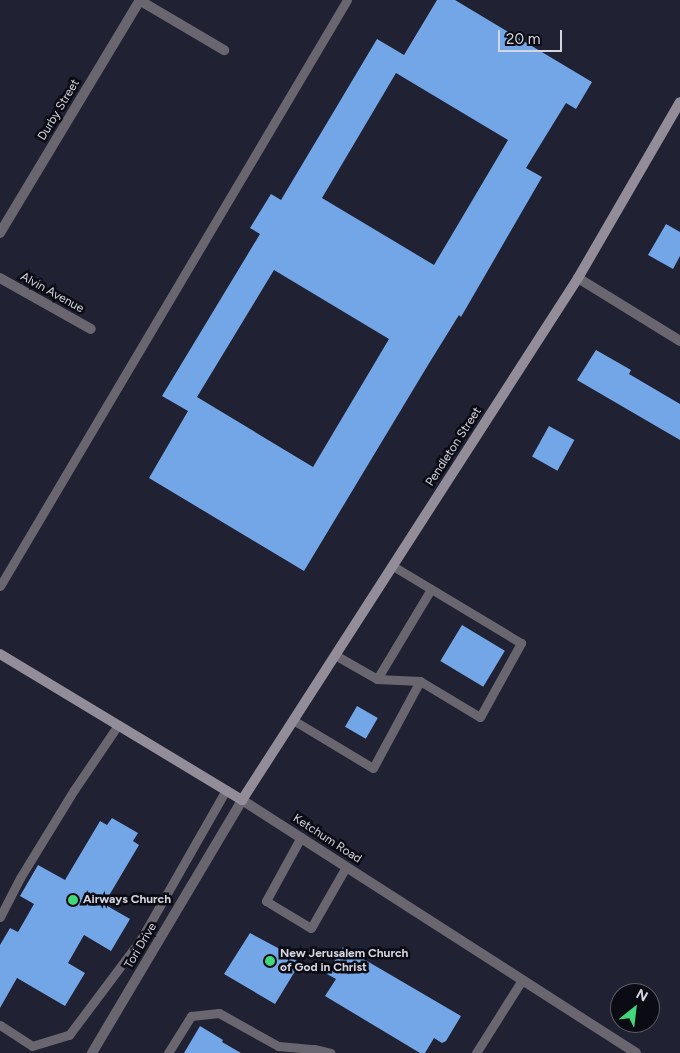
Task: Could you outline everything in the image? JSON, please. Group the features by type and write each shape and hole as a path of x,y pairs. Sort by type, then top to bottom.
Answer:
{"main road":[{"name":"Pendleton Street","path":"242,800 578,278 680,102"},
{"name":"Ketchum Road","path":"0,654 242,800"}],"street":[{"path":"140,0 224,50"},
{"name":"Durby Street","path":"0,233 140,0"},
{"name":"Alvin Avenue","path":"0,278 91,329"},
{"path":"578,278 680,342"},
{"name":"Ketchum Road","path":"242,800 636,1053"},
{"name":"Tori Drive","path":"92,1053 242,800"}],"lane":[{"path":"0,586 347,0"},
{"path":"335,655 377,680 420,681 480,717 521,643 392,566"},
{"path":"377,680 431,589"},
{"path":"293,720 373,768 420,681"},
{"path":"0,917 20,878 74,790 118,725"},
{"path":"0,1025 32,1046 69,1035 141,939 226,790"},
{"path":"301,838 266,901 311,928 346,867"},
{"path":"476,1053 522,980"},
{"path":"168,1053 191,1016 219,1013 278,1046 314,1049 330,1053"}],"building":[{"path":"437,0 455,0 592,82 576,109 566,103 526,168 542,177 461,317 459,315 428,365 304,571 149,478 188,411 162,396 260,234 250,228 271,194 281,200 377,39 404,55","holes":["396,73 508,140 434,265 322,198","274,270 389,339 313,467 197,397"]},
{"path":"666,224 680,232 680,256 673,269 648,255"},
{"path":"596,350 631,370 629,374 680,404 680,440 577,380"},
{"path":"549,426 574,440 557,471 532,457"},
{"path":"462,625 505,651 483,687 440,661"},
{"path":"357,706 378,718 366,739 345,727"},
{"path":"112,818 138,833 133,841 139,845 104,904 130,919 111,951 84,935 68,963 85,973 65,1006 17,978 0,1008 0,945 10,928 18,932 34,904 20,896 38,865 65,880 100,821 107,825"},
{"path":"250,933 291,955 290,957 300,963 275,1004 224,974"},
{"path":"343,947 461,1016 446,1041 442,1043 434,1038 425,1053 420,1053 325,996 336,979 327,974"},
{"path":"200,1026 223,1040 222,1042 241,1053 184,1053"}],"place":[{"name":"Airways Church","path":"73,900"},
{"name":"New Jerusalem Church of God in Christ","path":"270,961"}]}
